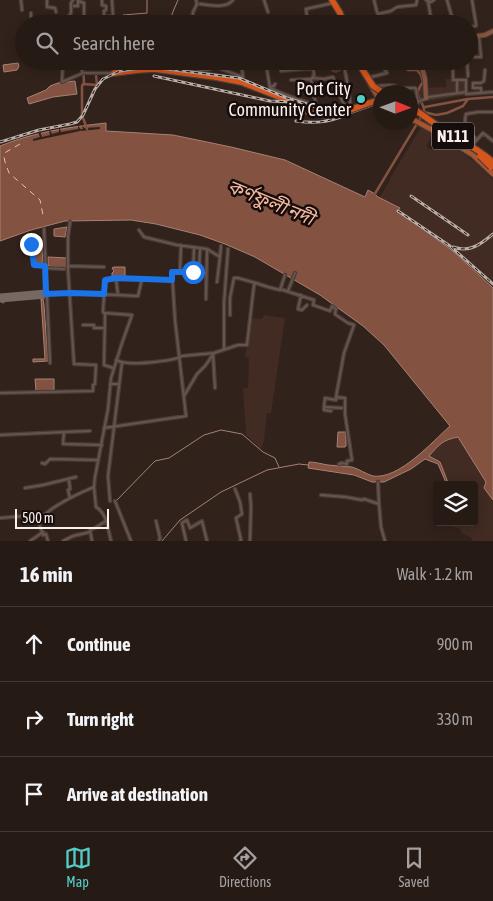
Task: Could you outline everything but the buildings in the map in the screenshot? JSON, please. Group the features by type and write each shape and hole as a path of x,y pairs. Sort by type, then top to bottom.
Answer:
{"highway":[{"path":"333,1 341,15"},
{"path":"114,74 138,70"},
{"path":"162,70 241,82 270,90 282,99 313,112 337,113 373,98"},
{"path":"362,70 373,85"},
{"path":"297,106 308,113 330,116 341,114 373,98"},
{"path":"418,109 435,122 482,150 492,165"},
{"name":"N111","path":"418,116 467,145 492,165"}],"main road":[{"path":"363,70 373,85"},
{"path":"418,122 454,142 473,155 493,174"}],"street":[{"path":"21,0 22,10"},
{"path":"47,0 47,8 56,8 56,12"},
{"path":"70,15 73,0"},
{"path":"102,0 102,5 106,6 104,15"},
{"path":"112,0 113,15"},
{"path":"196,0 198,4"},
{"path":"198,4 222,6 230,4 233,0"},
{"path":"264,0 268,12"},
{"path":"374,0 378,14 416,5 417,0"},
{"path":"430,15 427,1 431,2 434,0"},
{"path":"447,0 451,15"},
{"path":"472,0 474,15"},
{"path":"74,6 78,6 78,1 84,3 84,15"},
{"path":"307,15 306,9 333,1"},
{"path":"193,15 198,4"},
{"path":"478,57 481,57 479,36 493,31"},
{"path":"63,70 62,82 83,73 114,74"},
{"path":"193,74 206,70"},
{"path":"223,70 243,78 242,70"},
{"path":"267,70 270,90"},
{"path":"281,71 292,70"},
{"path":"313,70 312,87 316,105"},
{"path":"344,70 349,109"},
{"path":"369,78 387,73 385,70"},
{"path":"422,101 425,81 423,70"},
{"path":"453,70 453,79 466,80 466,92"},
{"path":"468,70 468,76"},
{"path":"481,93 481,88 473,88 473,83 484,81 485,70"},
{"path":"291,80 333,77 338,91 349,109"},
{"path":"457,80 457,93"},
{"path":"270,90 275,84"},
{"path":"270,90 337,113"},
{"path":"418,92 422,101"},
{"path":"418,102 457,93 493,92"},
{"path":"475,142 476,139 466,129 464,124 466,114 493,112"},
{"path":"467,152 484,133 493,141"},
{"path":"0,393 93,391 93,385 96,384 96,365 74,364 68,266 70,222"},
{"path":"44,229 50,363"},
{"path":"139,230 144,238 207,249 220,256"},
{"path":"33,237 31,237 31,247 34,265 64,269"},
{"path":"180,272 181,245"},
{"path":"217,282 221,246"},
{"path":"193,272 194,247"},
{"path":"200,249 200,273"},
{"path":"206,300 207,249"},
{"path":"224,349 224,303 228,249"},
{"path":"68,266 104,267"},
{"path":"104,428 186,416 175,320 172,272 206,273"},
{"path":"288,291 296,273"},
{"path":"280,289 285,275"},
{"path":"113,368 104,364 105,314 103,312 105,280 116,278 172,280"},
{"path":"116,278 118,295"},
{"path":"230,315 234,278 301,295 314,300 313,305 329,311 332,306"},
{"path":"46,294 70,293 138,296 142,279"},
{"path":"228,282 233,282"},
{"path":"116,360 128,363 171,360 182,356 213,354 238,345 247,345 254,285 256,283"},
{"path":"301,295 298,309 302,310 307,305"},
{"path":"328,304 336,309 336,316 354,325 344,353 336,400 325,398 324,410 331,411"},
{"path":"105,314 106,312 132,315 113,368 102,444 94,477 96,507 102,511 111,541"},
{"path":"83,324 94,325 94,328 105,328"},
{"path":"213,354 215,388"},
{"path":"184,396 197,374 213,354"},
{"path":"110,501 108,476 122,362"},
{"path":"110,384 120,384"},
{"path":"336,397 345,398 345,414 352,460 347,461 346,464 341,462 339,464"},
{"path":"324,407 342,408"},
{"path":"0,434 90,431"},
{"path":"64,432 63,444 102,444"},
{"path":"42,464 46,464 50,459 98,460"},
{"path":"25,488 76,478"},
{"path":"69,480 70,489 68,490 70,498"},
{"path":"378,482 378,504 385,541"},
{"path":"37,518 70,498 94,487"},
{"path":"235,489 242,514 236,518 242,540 240,541"},
{"path":"250,494 250,541"},
{"path":"321,495 364,499 378,504"},
{"path":"115,502 131,541"},
{"path":"0,518 36,515 48,541"},
{"path":"186,541 182,523 187,520 190,528 202,521 207,541"},
{"path":"63,541 73,536 90,532 90,530 106,521"},
{"path":"156,521 159,541"},
{"path":"30,541 43,532"},
{"path":"90,532 92,541"}],"shaded area":[{"path":"331,70 341,71 336,73"},
{"path":"446,79 467,79 467,95 423,102 418,94 420,88 446,87"},
{"path":"421,127 433,133 426,146 431,150 436,143 441,146 450,144 476,163 493,180 493,288 454,252 397,212 400,208 379,198"},
{"path":"264,315 285,318 271,413 267,413 264,441 261,449 246,435 243,388 248,388 249,358 245,357 251,318 262,319"},
{"path":"458,437 486,482 485,488 493,500 493,541 472,541 472,538 462,533 459,528 453,527 478,526 478,481 447,481 440,462 429,456 441,442 449,438"}],"water":[{"path":"15,63 15,70 17,70 4,72 3,65"},
{"path":"75,81 77,94 53,97 29,104 27,98 46,90 50,86"},
{"name":"কর্ণফুলী নদী","path":"106,123 106,131 173,135 285,160 365,197 368,190 400,208 397,212 454,252 493,288 493,500 484,488 486,482 458,437 441,444 429,456 440,462 447,481 445,481 438,464 425,459 411,469 384,482 372,482 354,475 308,468 309,462 311,462 352,467 373,476 383,476 394,472 415,458 450,426 384,345 363,326 320,295 255,257 200,235 131,220 65,221 0,241 0,146 66,128"},
{"path":"67,227 65,237 54,236 54,229"},
{"path":"34,246 42,246 43,264 35,264"},
{"path":"48,257 67,258 67,268 48,266"},
{"path":"125,267 125,278 112,277 114,271 112,268"},
{"path":"41,299 43,299 44,305 48,361 33,362 33,359 45,359"},
{"path":"35,379 54,379 54,390 36,391"},
{"path":"338,432 346,432 345,447 337,447"}],"pier":[{"path":"82,124 84,128 100,127 100,129 80,130 33,141 33,139 40,137 38,132 40,131 42,137 50,135 49,130 52,134 59,132 59,129 61,132 78,129 78,125 80,129 83,129"}],"waterway":[{"path":"123,15 147,13 147,0"},
{"path":"172,15 178,0"},
{"path":"83,70 84,84"},
{"path":"408,70 417,70"},
{"path":"373,197 424,112 418,94 418,90 423,82 417,70"},
{"path":"87,129 82,115 82,86 83,84 97,85 96,75"},
{"path":"424,112 436,115 447,113 463,106 468,99 493,97"},
{"path":"425,107 468,99"},
{"path":"116,501 155,461 169,458 204,435 221,430 242,434 263,452 275,458 279,467"},
{"path":"162,541 180,520 221,492 267,470 299,464 308,465"}],"ferry route":[{"path":"20,144 6,152 5,162 9,173 40,200 43,215"}],"taxiway":[{"path":"2,298 3,302"}],"runway":[{"path":"0,298 46,294"}],"railway":[{"path":"0,142 39,130 77,122 83,115 95,89 103,79 126,70"},
{"path":"175,70 239,78 287,98 334,114 349,113 373,104"},
{"path":"154,76 270,101 291,102"},
{"path":"418,113 462,138 493,165"},
{"path":"296,121 321,122 344,116"},
{"path":"411,196 468,235"},
{"path":"398,211 450,246 493,284"},
{"path":"453,247 459,249 475,247 493,234"}],"place":[{"name":"Port City Community Center","path":"361,99"}],"route":[{"path":"31,244 34,265 45,266 46,294 104,294 105,280 116,278 172,280 172,272 193,272"}]}
